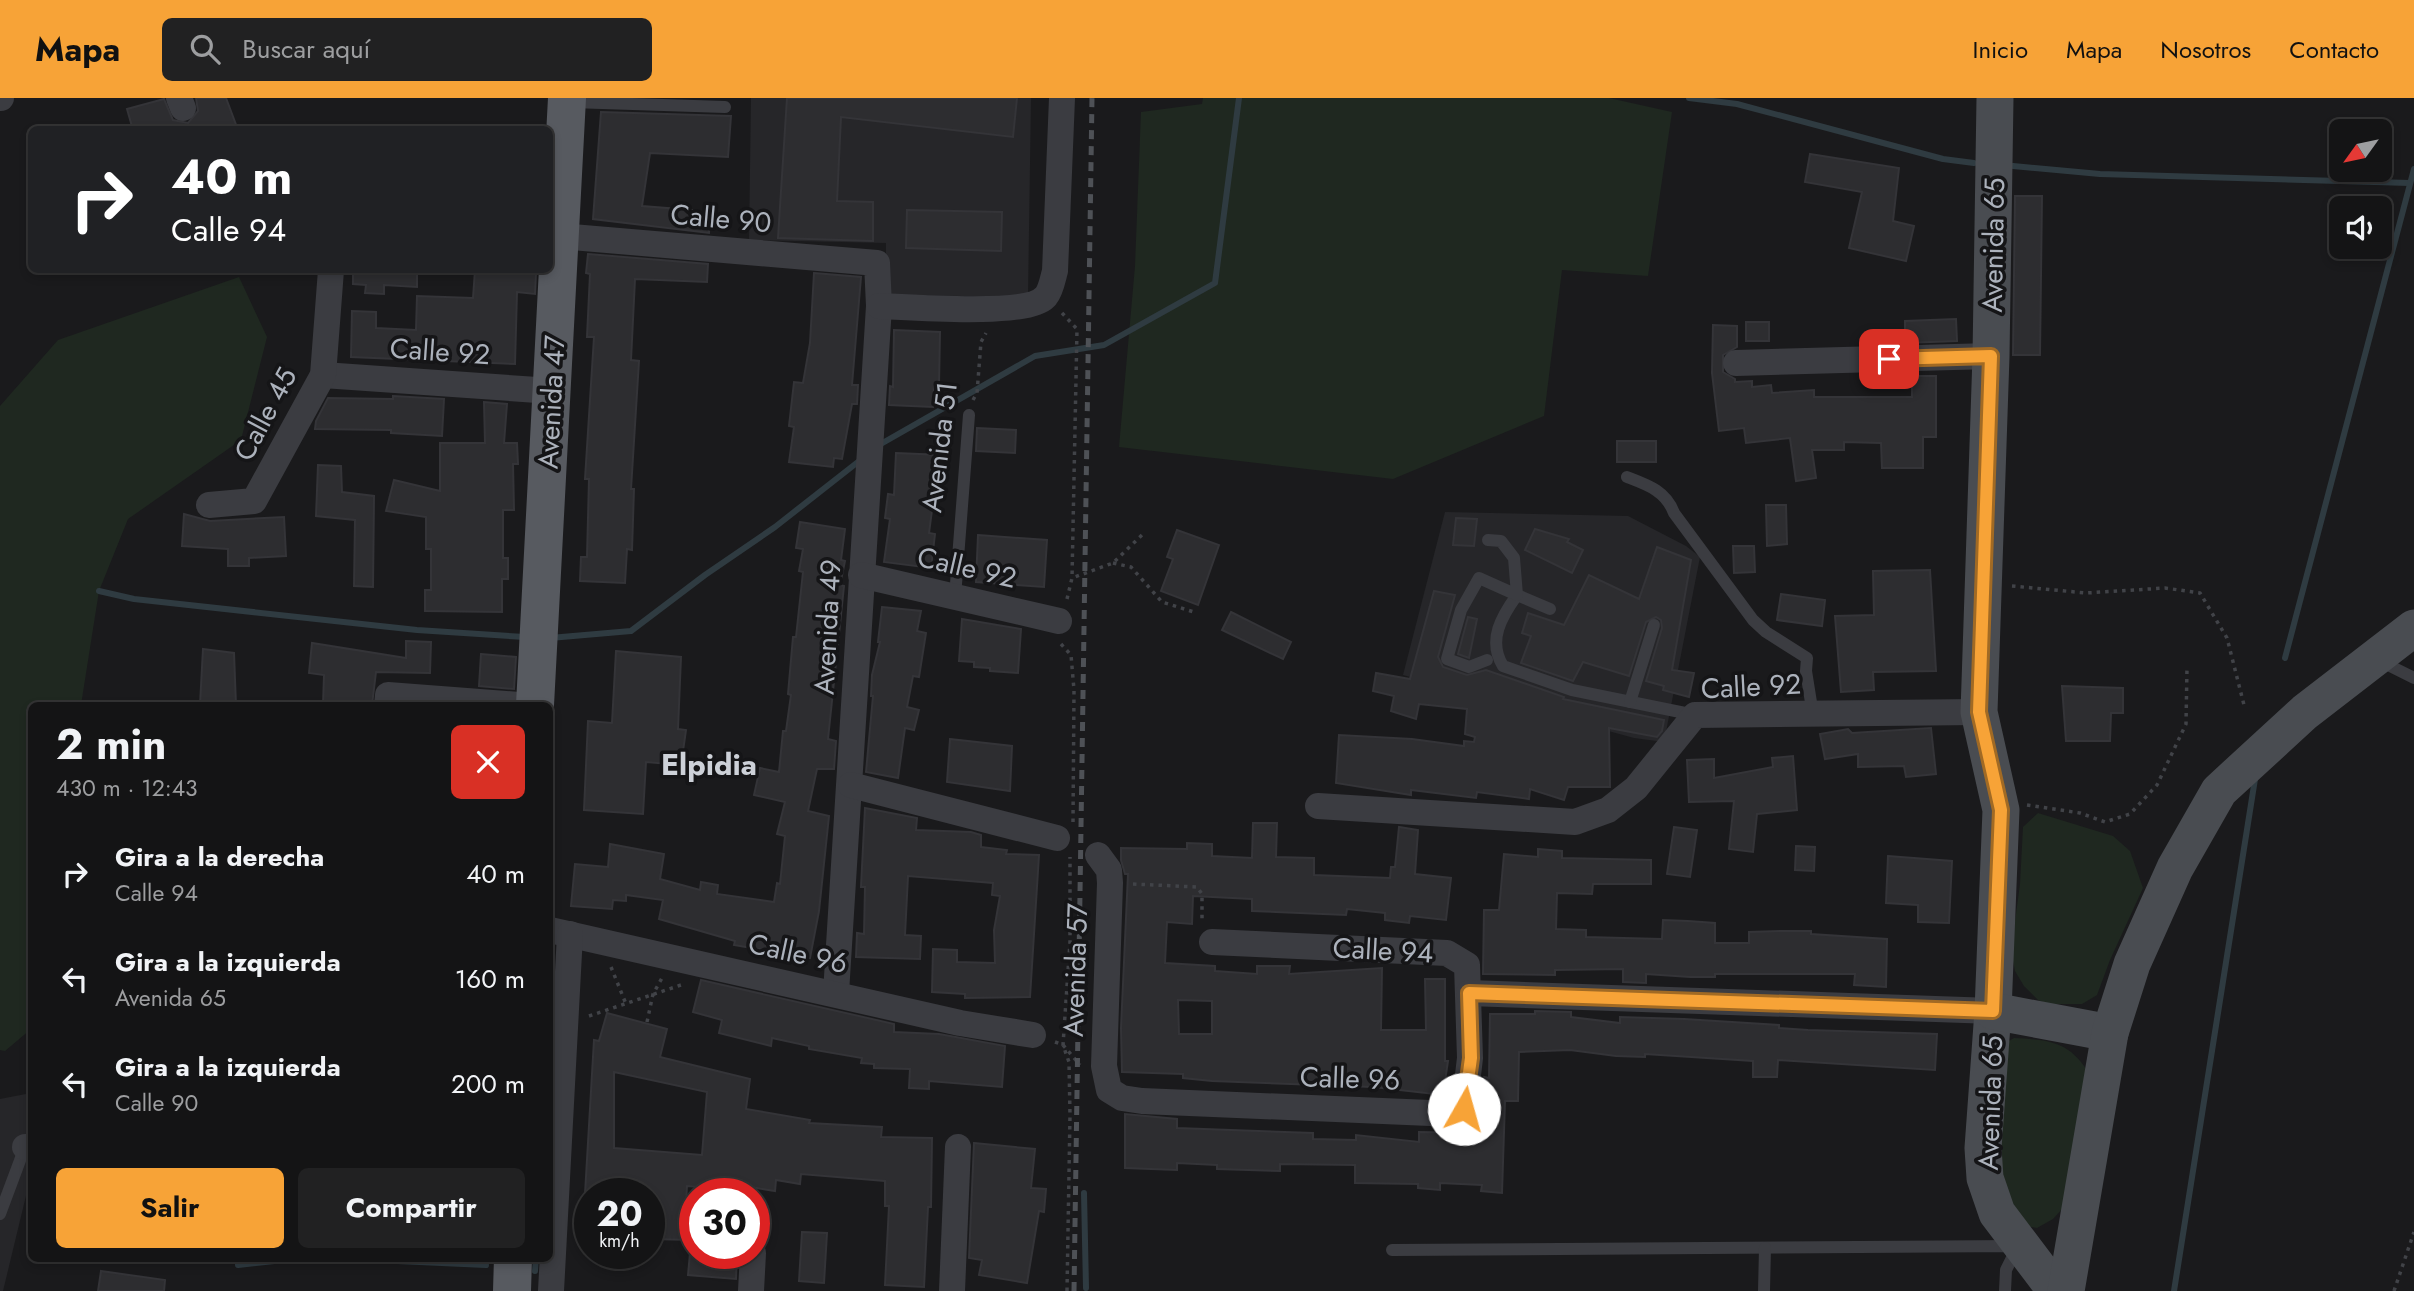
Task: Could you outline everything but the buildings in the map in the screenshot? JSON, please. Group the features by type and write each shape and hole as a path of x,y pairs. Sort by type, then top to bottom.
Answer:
{"main road":[{"name":"Avenida 47","path":"535,702 567,100"}],"street":[{"path":"879,306 997,309 1033,305 1046,297 1055,271 1062,98"},
{"name":"Avenida 65","path":"1994,98 1991,356 1979,712 2001,810 1993,1011 1983,1148 1985,1178 1997,1213 2018,1246 2056,1291"},
{"name":"Calle 90","path":"560,236 877,263"},
{"name":"Avenida 49","path":"836,993 851,785 860,575 879,306 877,263"},
{"name":"Calle 45","path":"209,505 254,501 323,374 331,273"},
{"path":"1736,363 1991,356"},
{"name":"Calle 92","path":"323,374 552,391"},
{"name":"Calle 92","path":"860,575 1052,619"},
{"path":"2066,1291 2110,1033 2132,964 2175,868 2219,792 2261,750 2373,657 2414,628"},
{"path":"387,700 440,702"},
{"name":"Calle 92","path":"1318,806 1575,822 1608,810 1636,788 1695,715 1979,712"},
{"path":"851,785 1066,839"},
{"name":"Avenida 57","path":"1098,856 1109,870 1110,883 1104,1066 1109,1090"},
{"path":"553,1215 556,1100 571,935"},
{"name":"Calle 96","path":"571,935 960,1023 1033,1035"},
{"name":"Calle 94","path":"1212,942 1447,953 1467,965 1469,993"},
{"path":"1469,993 1993,1011 2110,1033"},
{"name":"Calle 96","path":"1109,1090 1122,1098 1142,1101 1454,1114 1464,1109 1471,1058 1469,993"},
{"path":"952,1291 958,1147"},
{"path":"2018,1246 2054,1237 2078,1216"},
{"path":"551,1291 552,1262"},
{"path":"751,1291 752,1269"}],"lane":[{"path":"567,100 725,107"},
{"name":"Avenida 51","path":"955,597 969,415"},
{"path":"1627,477 1649,485 1669,499 1674,513 1753,620 1766,632 1807,658 1806,671 1813,715"},
{"path":"1488,541 1502,541 1514,558 1517,595 1498,621 1498,659 1503,666 1572,690 1695,715"},
{"path":"1487,660 1469,667 1447,659 1461,610 1479,578 1550,609"},
{"path":"1630,702 1654,625"},
{"path":"2373,657 2414,678"},
{"path":"0,1214 28,1149"},
{"path":"1392,1250 2018,1246 2006,1270 2005,1291"},
{"path":"1764,1291 1765,1248"}],"path":[{"path":"1046,297 1077,329 1072,578 1069,599 1055,607 1052,619 1071,655 1075,730 1066,839 1070,942 1063,1045 1069,1062 1070,1115 1067,1291"},
{"name":"Avenida 51","path":"969,415 977,393 981,342 997,309"},
{"path":"1072,578 1113,563 1145,532"},
{"path":"1113,563 1131,567 1163,603 1197,613"},
{"path":"1982,583 2086,593 2165,588 2200,593 2227,638 2244,705"},
{"path":"2001,810 2029,805 2080,813 2105,822 2130,814 2157,785 2186,724 2187,668"},
{"path":"1110,883 1197,887 1202,894 1202,923 1206,937 1212,942"},
{"path":"571,935 608,959 626,1004"},
{"path":"565,1024 698,979 701,964"},
{"path":"647,1022 653,995"},
{"path":"1033,1035 1063,1045 1109,1090"},
{"path":"2394,1291 2414,1232"}],"shaded area":[{"path":"751,98 1031,98 1028,297 886,295 886,243 749,240"},
{"path":"1203,98 1609,98 1672,112 1648,276 1562,270 1544,416 1393,479 1119,447 1135,266 1141,112 1202,104"},
{"path":"239,277 267,337 241,440 128,519 99,591 81,702 28,702 28,1032 5,1051 0,1050 0,406 58,340"},
{"path":"1445,512 1628,516 1686,546 1700,557 1664,742 1634,738 1403,675"},
{"path":"2038,813 2113,836 2130,851 2143,888 2097,995 2082,1004 2047,1004 2038,1000 2024,986 2015,971 2011,951 2020,884 2023,827"},
{"path":"2014,1038 2059,1045 2075,1056 2090,1075 2074,1196 2053,1219 2037,1228 2026,1226 2010,1200 1995,1155 2004,1044"},
{"path":"28,1094 28,1187 3,1291 0,1291 0,1099"}],"waterway":[{"path":"879,445 1035,356 1104,345 1215,283 1239,98"},
{"path":"1689,98 1737,104 1943,159 1974,163"},
{"path":"2013,166 2100,174 2410,183"},
{"path":"2285,658 2414,169"},
{"path":"550,638 631,631 775,527 863,458"},
{"path":"99,591 134,599 417,630 525,637"},
{"path":"2174,1291 2255,779"},
{"path":"1084,1193 1086,1288"},
{"path":"238,1262 238,1265 265,1262"},
{"path":"419,1262 486,1265"},
{"path":"535,1271 536,1262"}],"railway":[{"path":"1074,1291 1092,98"}],"district":[{"name":"Elpidia","path":"709,765"}],"route":[{"path":"1464,1109 1471,1058 1469,993 1993,1011 2001,810 1979,712 1991,356 1889,359"}]}
